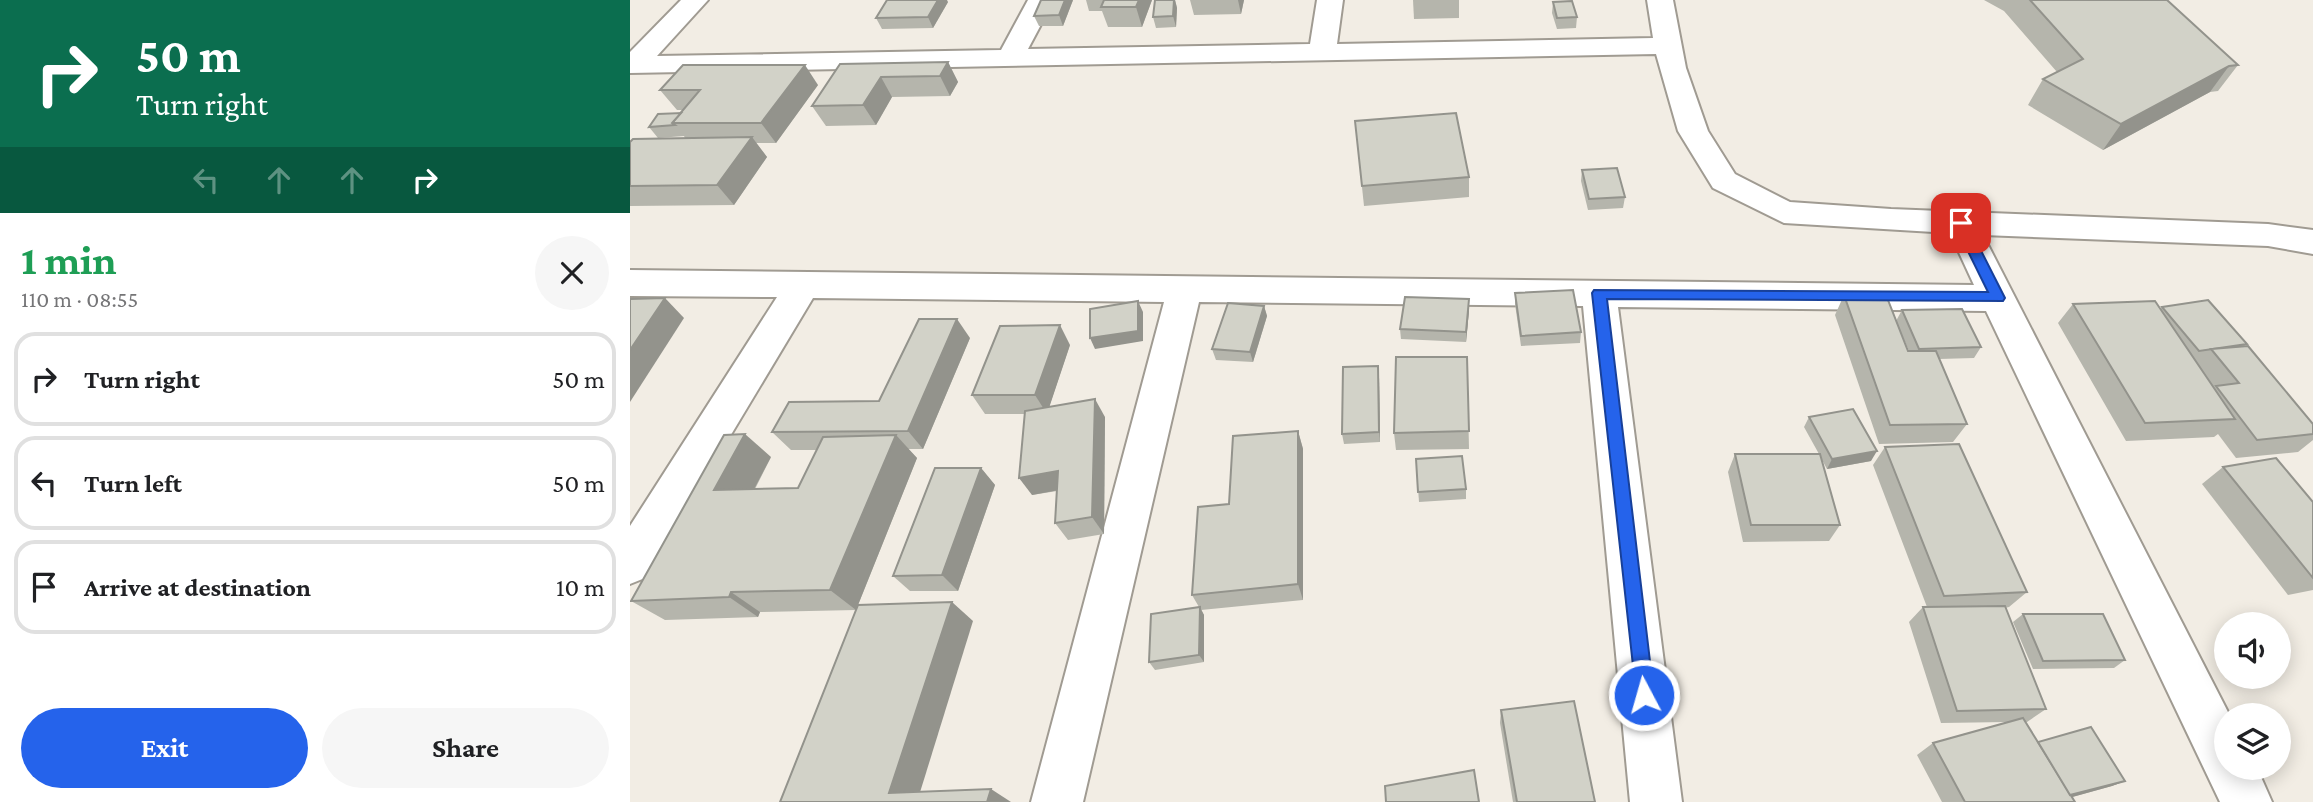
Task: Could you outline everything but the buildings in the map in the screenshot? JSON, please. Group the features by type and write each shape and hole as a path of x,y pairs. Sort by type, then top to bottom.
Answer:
{"street":[{"path":"631,65 695,0"},
{"path":"1010,58 1041,0"},
{"path":"1322,52 1330,0"},
{"path":"1660,0 1668,46 1693,131 1724,181 1784,212 1961,223 2268,235 2313,242"},
{"path":"631,65 1668,46"},
{"path":"1961,223 2214,737"},
{"path":"630,283 1998,298"},
{"path":"630,564 803,285"},
{"path":"1057,802 1185,289"},
{"path":"1599,293 1656,802"},
{"path":"2236,780 2246,802"}],"route":[{"path":"1644,695 1599,293 1998,298 1961,223"}]}
